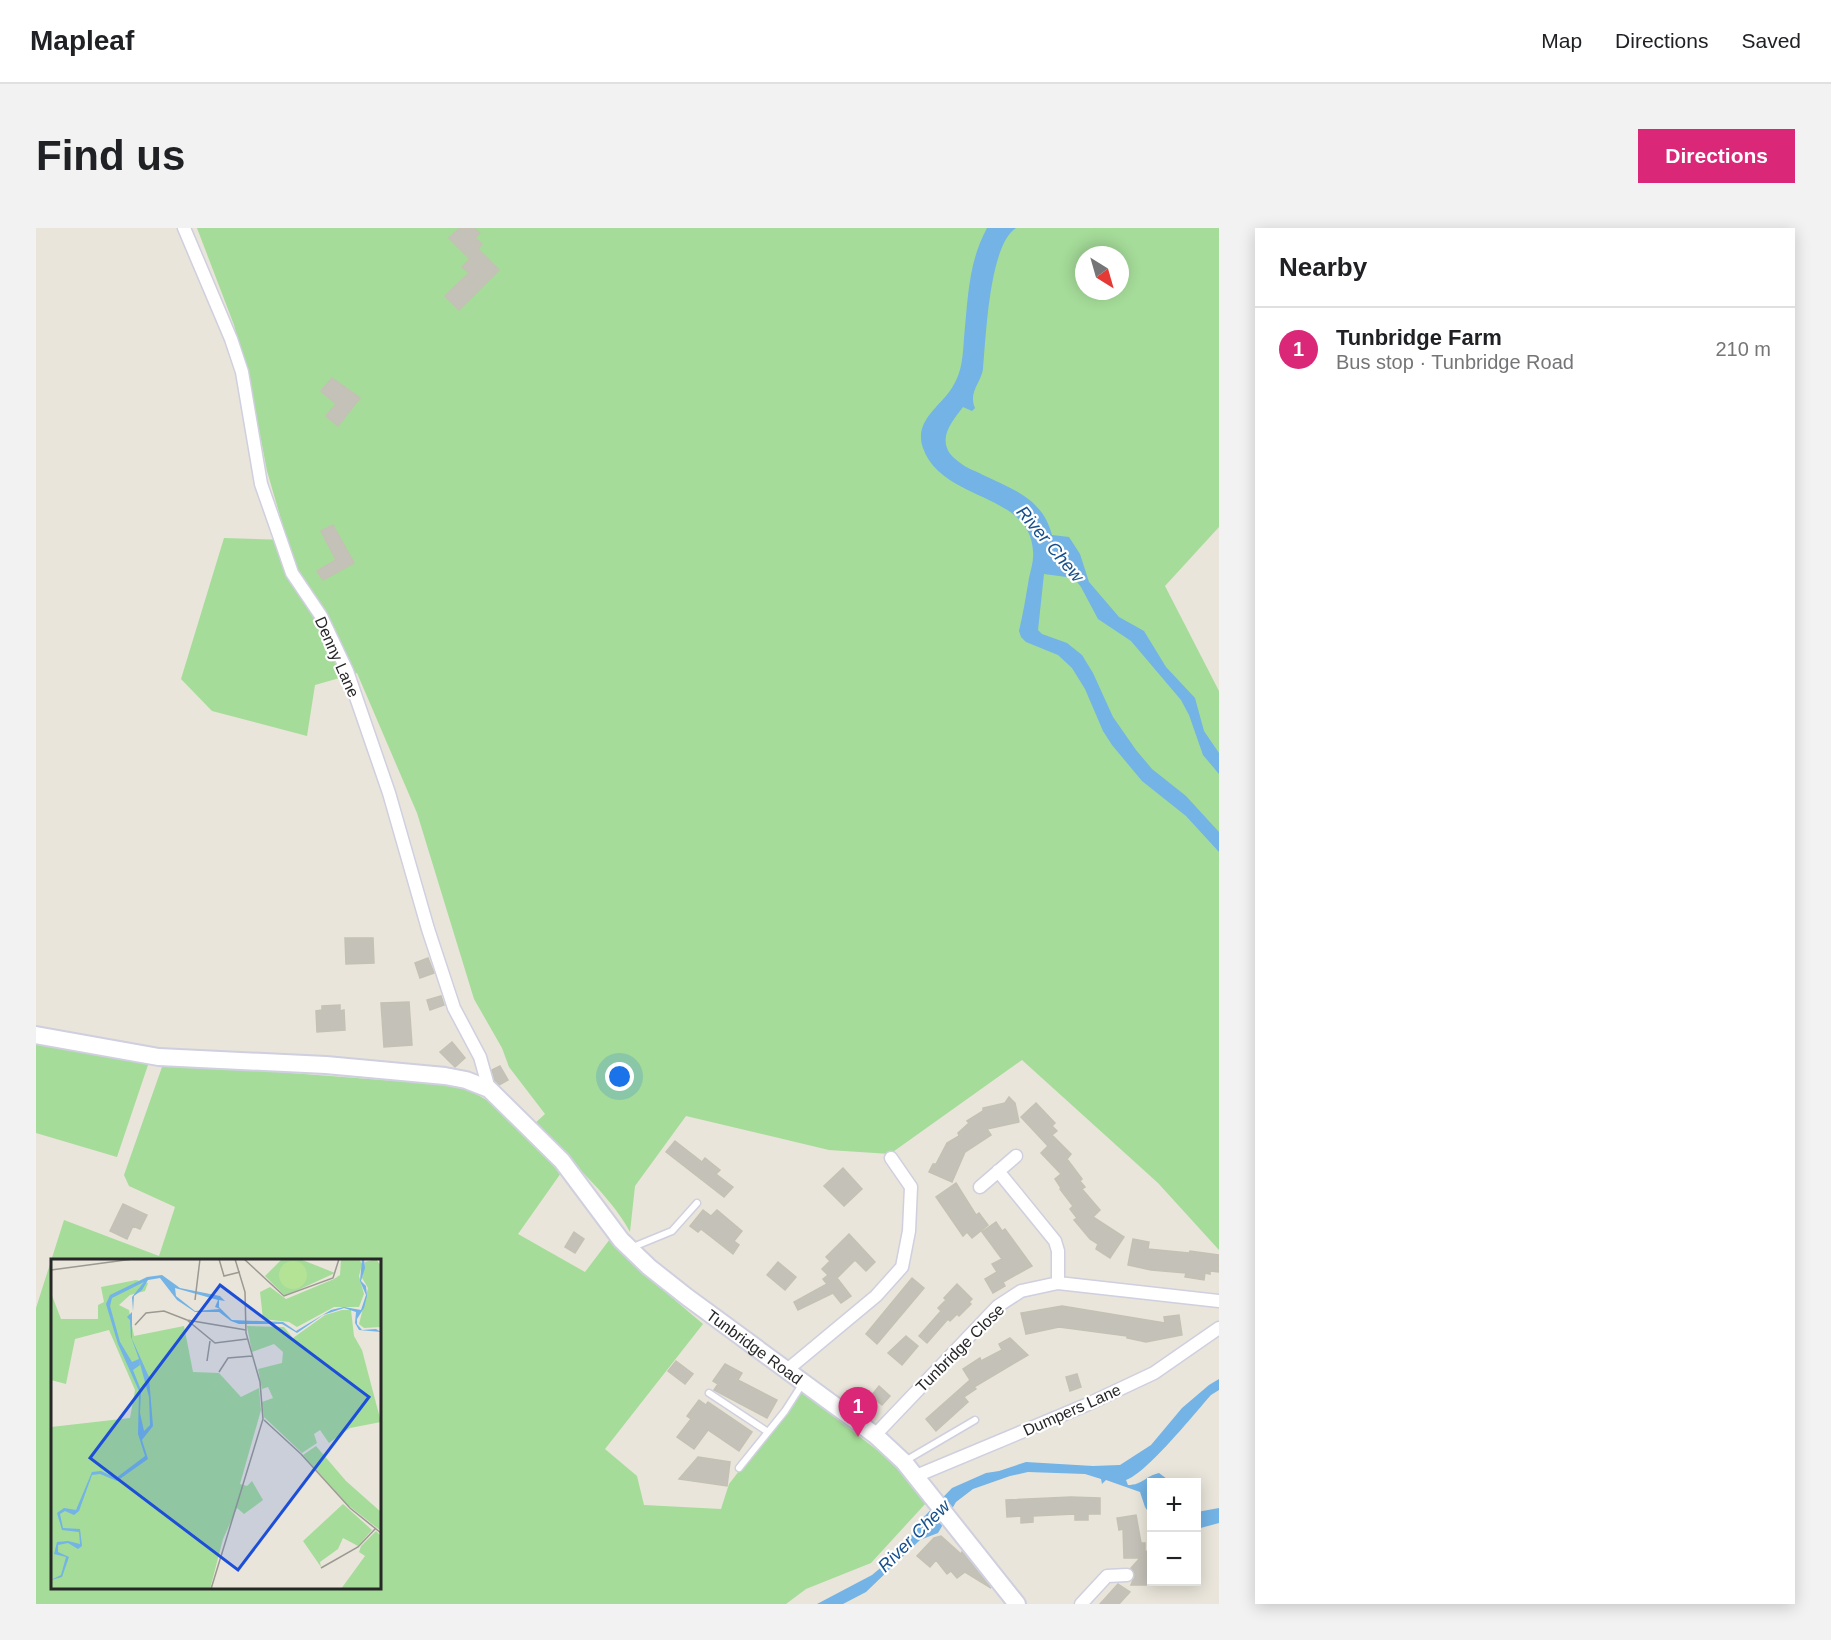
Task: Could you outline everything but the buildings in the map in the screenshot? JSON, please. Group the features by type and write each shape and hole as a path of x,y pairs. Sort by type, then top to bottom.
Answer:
{"street":[{"name":"Denny Lane","path":"184,228 231,339 242,372 261,484 292,573 321,616 347,671 389,793 428,930 454,1008 480,1057 489,1089"},
{"path":"36,1035 159,1057 326,1065 445,1076 466,1080 489,1089"},
{"name":"Tunbridge Road","path":"489,1089 562,1161 621,1240 649,1267 875,1435 904,1462 1017,1604"},
{"path":"980,1187 1016,1156"},
{"path":"787,1370 876,1296 902,1267 909,1231 911,1187 891,1158"},
{"path":"998,1171 1055,1241 1058,1251 1058,1283"},
{"name":"Tunbridge Close","path":"875,1435 998,1306 1021,1291 1058,1283 1219,1301"},
{"name":"Dumpers Lane","path":"916,1476 1086,1405 1154,1373 1219,1328"},
{"path":"1082,1604 1107,1576 1127,1575"}],"lane":[{"path":"630,1249 672,1231 697,1203"},
{"path":"740,1468 804,1383"},
{"path":"709,1394 768,1432"},
{"path":"904,1462 975,1420"}],"green space":[{"path":"197,228 1219,228 1219,527 1165,586 1219,691 1219,1250 1158,1183 1022,1060 890,1154 829,1150 686,1116 635,1186 630,1232 599,1189 533,1125 545,1114 509,1067 502,1048 474,999 417,813 357,673 315,685 307,736 212,711 181,679 224,538 287,540 267,471 251,388 234,325"},
{"path":"36,1043 149,1062 117,1157 36,1133"},
{"path":"171,1064 462,1086 490,1102 561,1173 518,1234 585,1272 610,1239 630,1262 703,1324 605,1449 637,1476 644,1505 721,1509 729,1484 801,1391 895,1464 926,1503 871,1563 806,1589 786,1604 36,1604 36,1308 51,1261 51,1589 381,1589 381,1259 52,1259 64,1220 159,1256 175,1207 129,1186 124,1175 162,1067"}],"water":[{"name":"River Chew","path":"987,228 1016,228 1007,238 994,272 983,369 973,397 975,408 972,411 963,407 953,421 947,431 947,448 952,456 965,466 1016,491 1034,504 1047,522 1052,535 1069,537 1080,554 1089,582 1119,617 1144,631 1166,667 1195,698 1204,731 1219,753 1219,774 1203,755 1189,715 1181,700 1131,641 1098,619 1074,578 1044,574 1038,630 1042,634 1067,643 1082,655 1113,717 1136,750 1152,769 1186,796 1219,832 1219,852 1186,816 1142,781 1112,745 1103,731 1085,689 1072,668 1058,655 1026,642 1021,637 1019,631 1033,558 1028,532 1017,518 1002,507 948,479 933,466 923,448 921,438 925,421 953,386 960,369 972,268"},
{"name":"River Chew","path":"1219,1379 1219,1390 1211,1395 1145,1467 1126,1480 1128,1485 1133,1485 1147,1478 1147,1510 1140,1492 1106,1480 1102,1484 1101,1479 1085,1474 1028,1472 1010,1476 973,1489 956,1502 938,1533 920,1540 866,1592 843,1604 817,1604 872,1575 884,1565 906,1545 919,1522 952,1488 986,1473 1026,1462 1093,1466 1120,1465 1151,1445 1182,1408"},
{"path":"1159,1473 1166,1478 1147,1478 1150,1476"},
{"path":"1219,1508 1219,1523 1201,1528 1201,1511"}],"place":[{"name":"Tunbridge Farm","path":"858,1437"}]}
